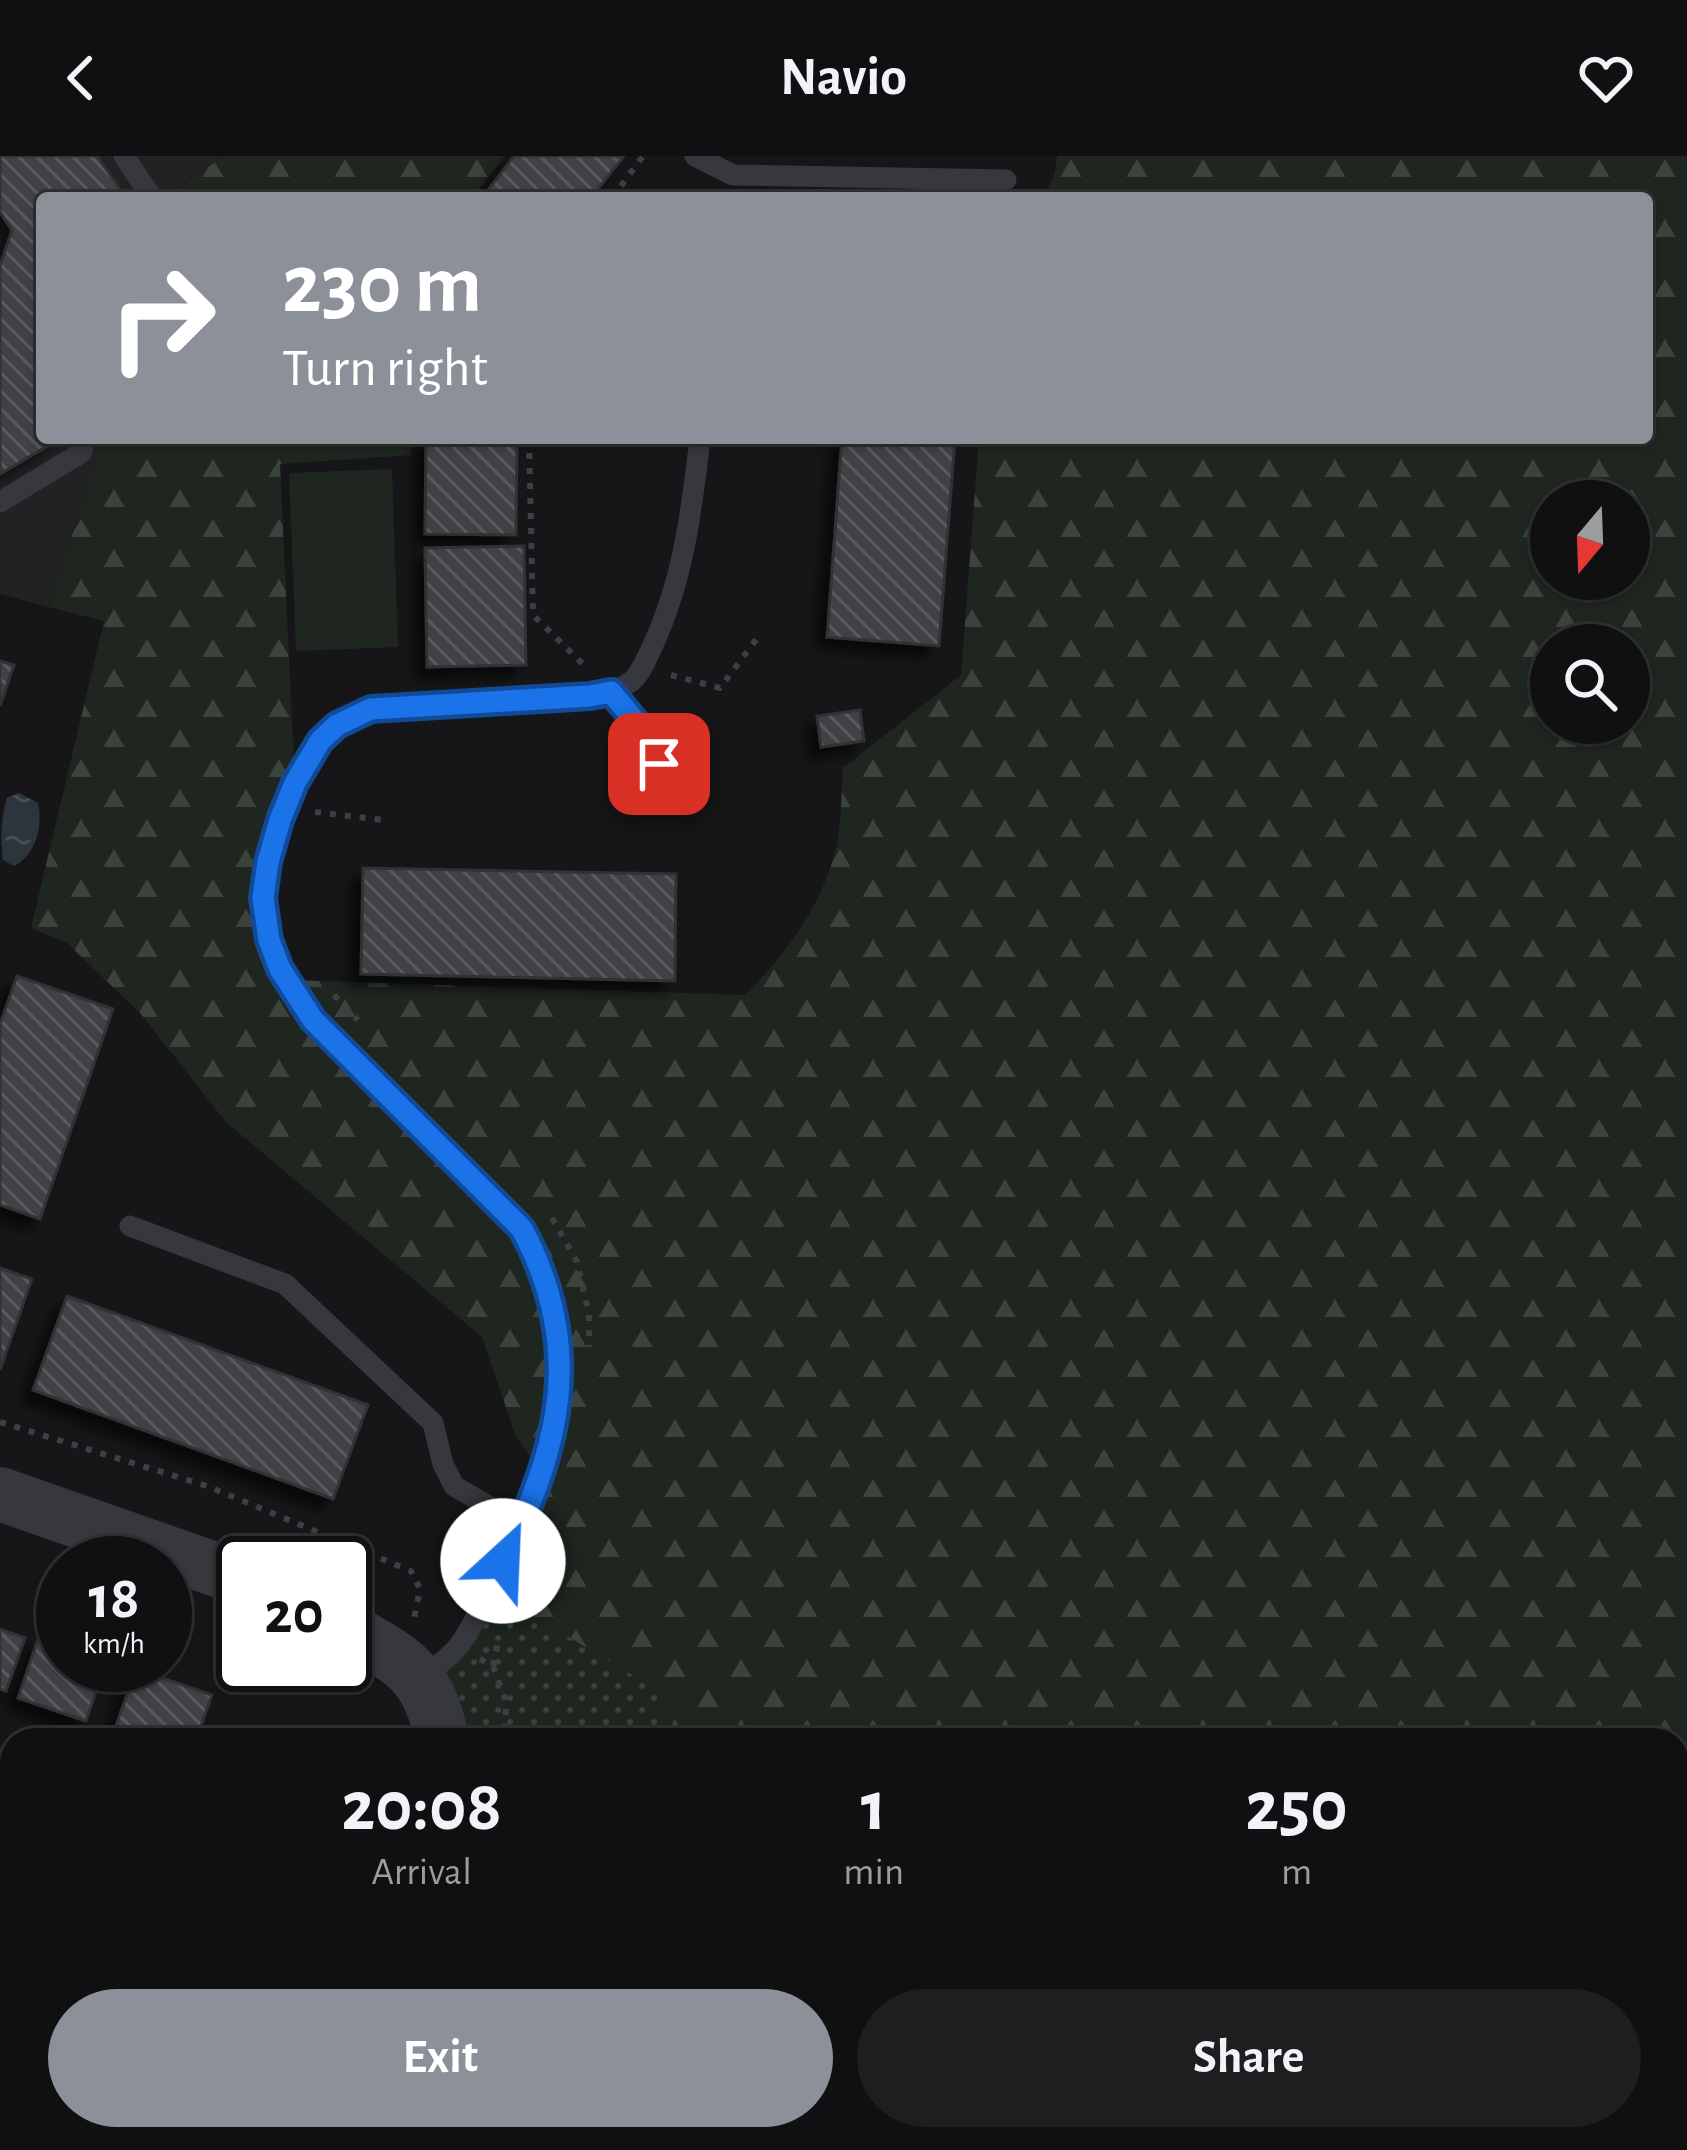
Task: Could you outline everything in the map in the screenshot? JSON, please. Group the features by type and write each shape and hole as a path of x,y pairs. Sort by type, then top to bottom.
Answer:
{"street":[{"path":"0,1494 216,1570"},
{"path":"372,1643 387,1652 440,1663 440,1728"}],"lane":[{"path":"124,156 148,192"},
{"path":"695,156 732,187 1006,180"},
{"path":"0,502 81,453 84,444"},
{"path":"618,699 644,665 662,627 689,529 699,444"},
{"path":"440,1663 521,1525 546,1465 559,1398 559,1349 550,1294 522,1229 313,1020 280,969 269,940 263,898 268,862 295,783 313,751 337,725 371,709 590,696 618,699 641,728 659,764 667,796"},
{"path":"130,1226 285,1284 433,1424 443,1465 454,1486 521,1525"}],"path":[{"path":"617,192 644,156"},
{"path":"529,444 533,615 618,699 648,698 668,674 674,658"},
{"path":"668,674 720,688 758,637"},
{"path":"315,812 383,820"},
{"path":"320,982 369,1031"},
{"path":"549,1213 577,1262 589,1314 589,1356"},
{"path":"0,1422 207,1486 411,1571 420,1588 413,1622 440,1663 493,1666"},
{"path":"501,1630 493,1666 506,1701 505,1728"}],"shaded area":[{"path":"0,156 224,156 185,182 182,192 36,192 36,444 101,444 49,607 0,594"}],"green space":[{"path":"224,156 505,156 477,192 182,192 185,183"},
{"path":"1057,156 1687,156 1687,1728 667,1728 656,1689 491,1591 544,1474 516,1437 482,1337 226,1122 141,1014 67,943 31,928 104,621 49,607 101,444 411,444 411,455 280,464 295,788 265,898 290,980 745,995 788,947 829,873 840,821 843,768 961,675 979,444 1653,444 1653,192 1047,192"},
{"path":"392,469 398,647 296,651 289,473"},
{"path":"491,1591 656,1689 667,1728 441,1728 425,1680"}],"water":[{"path":"19,793 38,803 39,821 33,847 14,866 3,860 3,813 7,798"}],"building":[{"path":"0,156 97,156 122,192 36,192 36,444 51,444 0,474 0,266 12,230 0,212"},
{"path":"514,156 624,156 596,192 487,192"},
{"path":"426,444 517,444 516,535 425,534"},
{"path":"842,444 955,444 939,646 827,637"},
{"path":"524,546 526,665 427,667 425,548"},
{"path":"0,661 14,665 0,706"},
{"path":"860,710 864,741 821,747 817,716"},
{"path":"363,868 676,874 675,981 361,974"},
{"path":"17,976 113,1009 40,1219 0,1205 0,1024"},
{"path":"0,1268 32,1279 0,1370"},
{"path":"67,1296 368,1405 333,1499 33,1390"},
{"path":"0,1629 25,1638 6,1691 0,1689"},
{"path":"36,1645 36,1692 96,1692 86,1721 18,1698"},
{"path":"192,1688 212,1695 200,1728 115,1728 128,1692 192,1692"}],"route":[{"path":"503,1561 546,1465 559,1398 559,1349 550,1294 522,1229 313,1020 280,969 269,940 263,898 268,862 306,761 337,725 371,709 611,692 641,728 659,764"}]}
